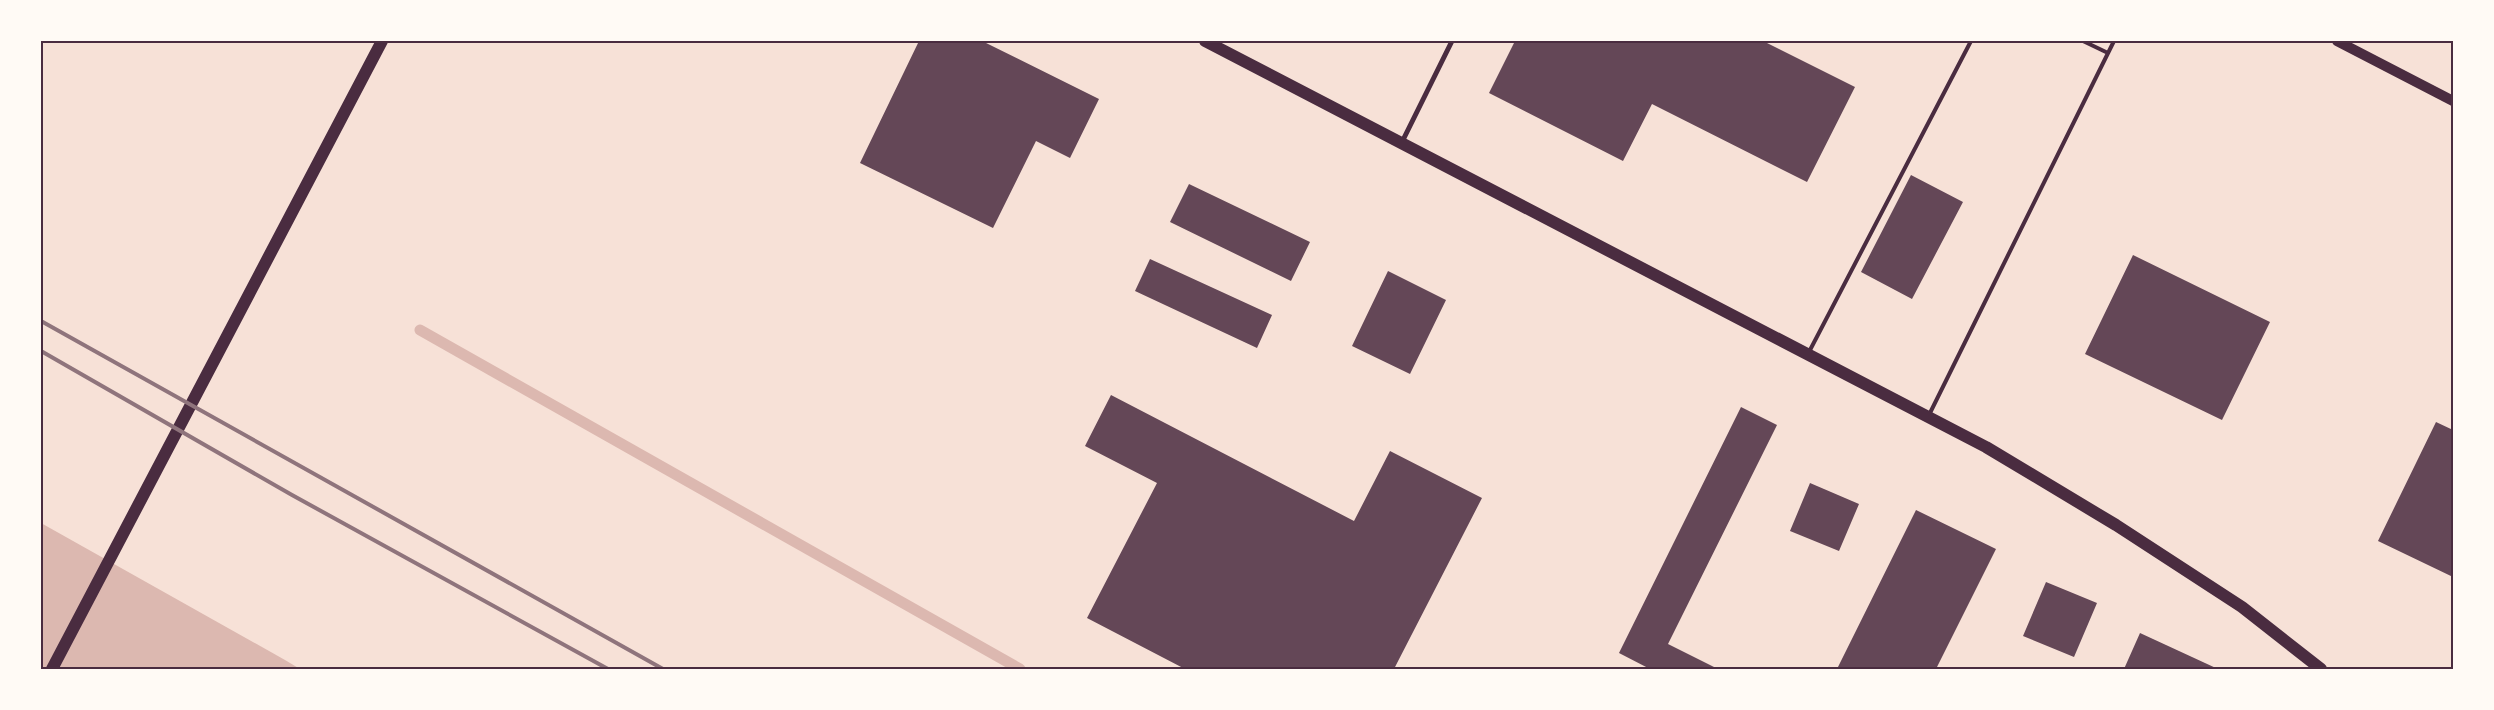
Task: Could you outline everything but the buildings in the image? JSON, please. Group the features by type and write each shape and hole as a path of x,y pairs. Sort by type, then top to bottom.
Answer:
{"main road":[{"path":"52,669 382,41"},
{"path":"1205,41 1986,447 2116,525 2242,607 2321,669"},
{"path":"2337,41 2453,101"}],"street":[{"path":"1402,142 1452,41"}],"lane":[{"path":"1808,354 1971,41"},
{"path":"2084,41 2108,53"},
{"path":"1928,417 2114,41"}],"shaded area":[{"path":"41,523 285,660 300,669 41,669"}],"waterway":[{"path":"420,330 1020,669"}],"railway":[{"path":"41,321 663,669"},
{"path":"41,351 292,495 608,669"}]}
